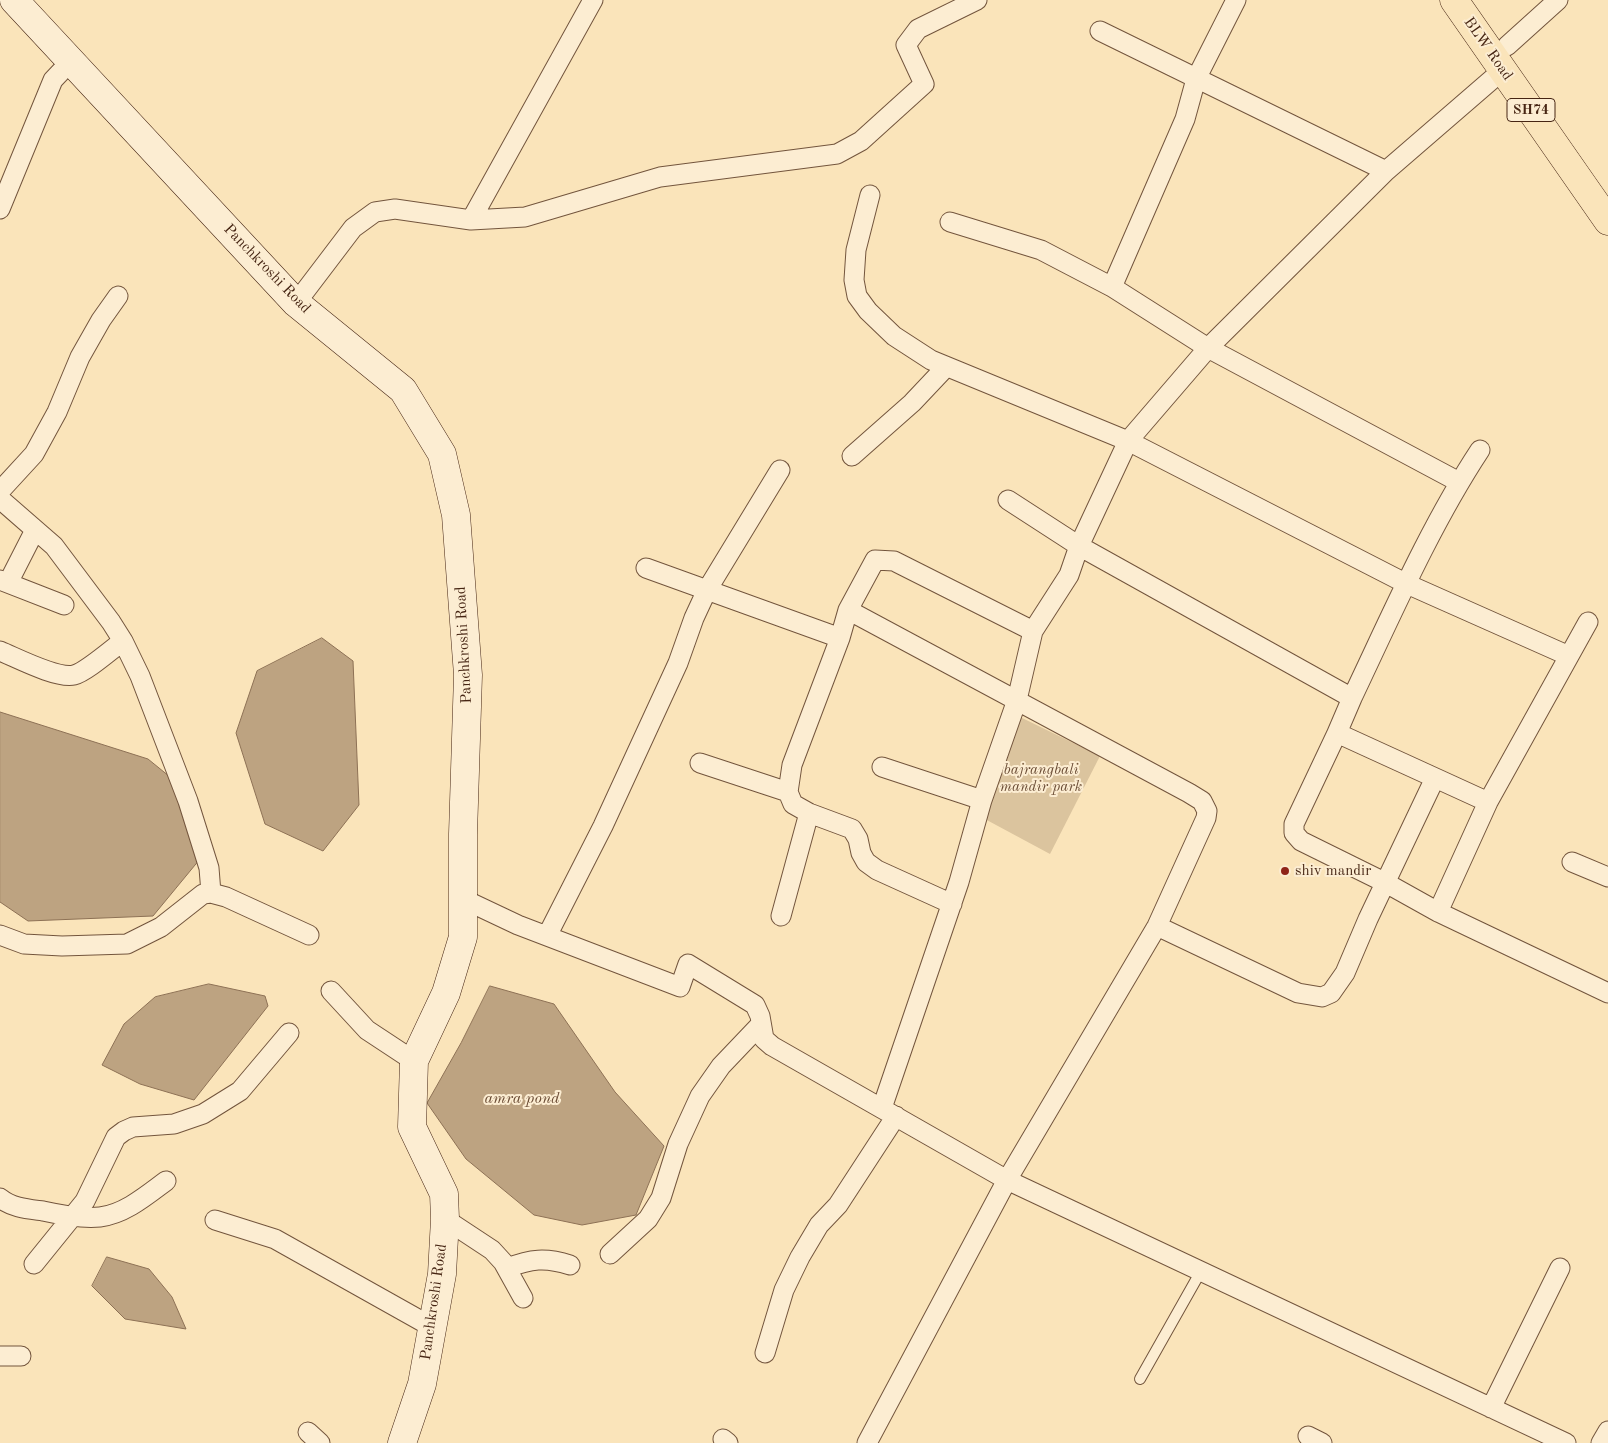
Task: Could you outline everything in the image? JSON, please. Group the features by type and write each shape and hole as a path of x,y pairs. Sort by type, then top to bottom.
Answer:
{"main road":[{"name":"BLW Road","path":"1454,0 1505,58 1608,221"},
{"name":"SH74","path":"1474,0 1505,58 1608,192"}],"street":[{"name":"Panchkroshi Road","path":"14,0 296,303 403,390 442,454 456,515 468,675 463,834 463,937 446,993 414,1061 412,1127 444,1194 445,1218 442,1274 422,1384 402,1443"},
{"path":"471,220 593,0"},
{"path":"296,303 353,228 375,212 395,209 471,220 525,217 660,177 837,154 861,141 924,84 906,45 918,29 977,0"},
{"path":"1112,288 1185,119 1196,78 1236,0"},
{"path":"764,1353 784,1290 800,1257 819,1224 838,1205 889,1112 982,800 1017,700 1034,631 1069,575 1079,546 1128,441 1208,348 1386,171 1505,58 1558,0"},
{"path":"1100,30 1386,171"},
{"path":"0,209 53,80 72,61"},
{"path":"870,195 856,250 854,280 857,296 868,311 894,336 931,360 1128,441 1407,584 1569,656"},
{"path":"950,222 1041,250 1112,288 1208,348 1459,482"},
{"path":"0,491 34,454 57,412 80,357 101,320 118,296"},
{"path":"852,456 912,404 946,367"},
{"path":"1480,450 1459,482 1407,584 1294,824 1294,834 1301,841 1386,883 1438,912 1608,993"},
{"path":"547,936 603,826 678,663 706,590 780,470"},
{"path":"0,499 54,546 123,641 140,676 188,802 209,868 211,893"},
{"path":"1008,500 1079,546 1352,698"},
{"path":"35,530 4,581 64,605"},
{"path":"952,904 877,870 866,862 861,853 858,839 852,829 809,813 793,804 788,792 792,765 840,638 848,610 875,560 894,561 1034,631"},
{"path":"646,568 840,638"},
{"path":"848,610 1189,793 1202,802 1207,811 1206,818 1157,926 1007,1180 868,1443"},
{"path":"1438,912 1488,802 1588,622"},
{"path":"0,651 51,672 63,675 76,675 123,641"},
{"path":"1337,733 1488,802"},
{"path":"700,763 788,792"},
{"path":"882,767 982,800"},
{"path":"1157,926 1298,993 1322,997 1331,993 1345,973 1368,919 1435,778"},
{"path":"781,916 809,813"},
{"path":"1572,862 1608,877"},
{"path":"0,935 24,944 62,946 127,944 162,927 203,894 211,893 226,897 309,935"},
{"path":"463,899 518,925 680,987 688,964 755,1005 760,1016 764,1039 772,1046 1007,1180 1566,1443"},
{"path":"331,991 367,1030 414,1061"},
{"path":"610,1254 648,1219 661,1198 678,1144 700,1096 721,1066 761,1024"},
{"path":"34,1264 84,1201 116,1137 133,1127 174,1124 204,1114 240,1091 289,1033"},
{"path":"0,1198 6,1203 16,1206 73,1217 100,1217 120,1211 166,1181"},
{"path":"445,1218 492,1250 507,1268 523,1298"},
{"path":"216,1220 275,1239 432,1327"},
{"path":"507,1268 525,1261 536,1260 548,1260 570,1265"},
{"path":"1491,1408 1560,1268"},
{"path":"0,1356 21,1356"},
{"path":"1601,1443 1608,1431"}],"lane":[{"path":"1140,1379 1201,1271"}],"green space":[{"name":"bajrangbali mandir park","path":"1016,715 1100,756 1050,854 983,818"}],"water":[{"path":"322,638 353,661 359,805 323,851 265,824 236,733 257,671"},
{"path":"0,712 148,759 175,781 200,859 153,916 28,921 0,902"},
{"path":"209,984 265,996 268,1006 194,1100 140,1084 102,1065 124,1024 155,997"},
{"name":"amra pond","path":"490,986 554,1004 615,1092 664,1146 636,1215 582,1225 534,1215 466,1159 427,1103"},
{"path":"107,1257 149,1269 172,1297 186,1329 125,1319 92,1286"}],"place":[{"name":"shiv mandir","path":"1285,871"}]}
